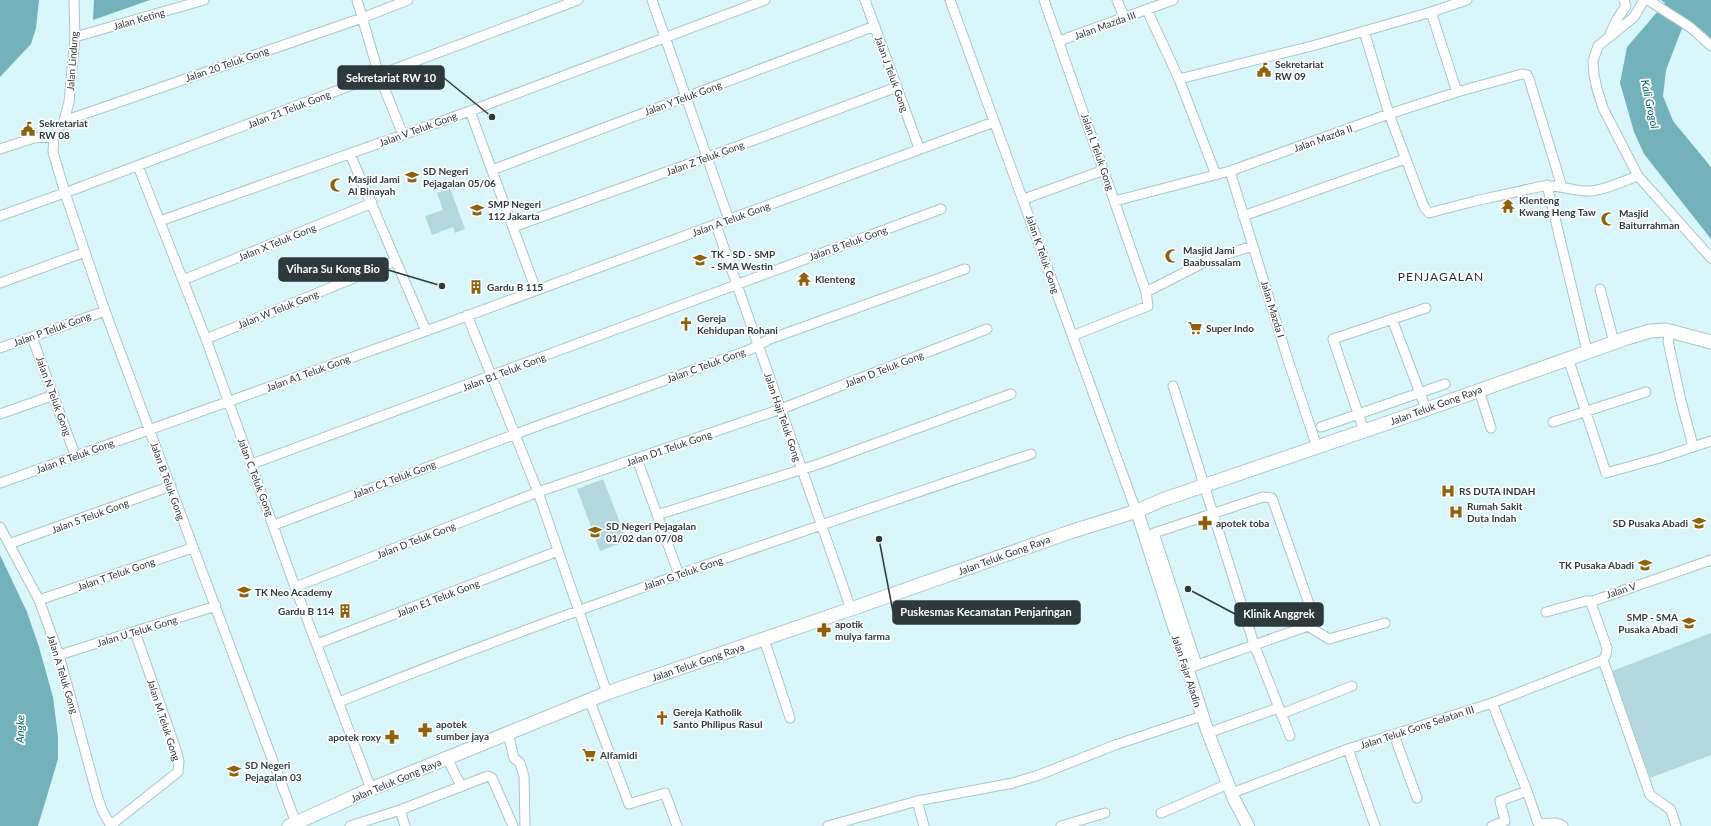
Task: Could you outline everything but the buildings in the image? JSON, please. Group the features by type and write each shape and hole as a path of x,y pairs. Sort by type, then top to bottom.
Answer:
{"main road":[{"name":"Jalan Teluk Gong Raya","path":"294,825 371,789 589,699 1364,431 1587,351 1650,332 1670,330 1711,342"}],"street":[{"name":"Jalan Lindung","path":"64,121 69,102 75,37 74,0"},
{"name":"Jalan Keting","path":"75,37 204,0"},
{"path":"357,0 379,75 403,135"},
{"name":"Jalan 20 Teluk Gong","path":"64,121 362,18 408,0"},
{"name":"Jalan 21 Teluk Gong","path":"0,216 138,166 578,0"},
{"path":"652,0 729,220"},
{"name":"Jalan V Teluk Gong","path":"160,221 470,111 765,0"},
{"name":"Jalan J Teluk Gong","path":"865,0 919,148"},
{"name":"Jalan K Teluk Gong","path":"950,0 1136,509"},
{"name":"Jalan L Teluk Gong","path":"1044,0 1146,292 1148,306 1072,336"},
{"path":"1117,0 1124,17"},
{"name":"Jalan Mazda III","path":"1059,41 1173,0"},
{"path":"1179,79 1364,31 1467,0"},
{"path":"1609,37 1616,19 1626,6 1624,0"},
{"path":"1711,46 1690,26 1648,1 1634,17 1598,46 1593,61 1594,75 1604,108 1638,176 1711,258"},
{"path":"1147,10 1179,79 1216,175"},
{"path":"1431,12 1457,92"},
{"name":"Jalan Y Teluk Gong","path":"492,170 875,26"},
{"path":"1364,31 1405,159 1424,207 1429,213 1547,185 1591,191 1638,176"},
{"name":"Jalan Mazda II","path":"1115,202 1230,171 1390,114 1457,92 1522,74 1527,75 1529,79 1562,187"},
{"name":"Jalan Z Teluk Gong","path":"513,227 897,87"},
{"path":"470,111 536,290"},
{"path":"0,149 34,138 54,136 64,121"},
{"name":"Jalan A Teluk Gong","path":"467,315 716,225 919,148 994,122"},
{"name":"Jalan B Teluk Gong","path":"54,136 53,152 104,310 171,486 192,548 216,606 294,825"},
{"path":"350,154 426,331"},
{"path":"1243,216 1405,159"},
{"name":"Jalan C Teluk Gong","path":"138,166 206,339 227,402 252,464 295,587 318,644 371,789"},
{"path":"1024,200 1104,170"},
{"name":"Jalan Mazda I","path":"1230,171 1286,354 1317,447"},
{"path":"1547,185 1587,351"},
{"name":"Jalan X Teluk Gong","path":"183,280 372,203"},
{"name":"Jalan B Teluk Gong","path":"755,277 941,209"},
{"name":"Jalan Haji Teluk Gong","path":"716,225 851,609"},
{"path":"1146,292 1211,259 1253,246"},
{"path":"0,283 85,252"},
{"name":"Jalan W Teluk Gong","path":"206,339 395,261"},
{"name":"Jalan C Teluk Gong","path":"515,434 749,350 757,344 965,269"},
{"name":"Jalan B1 Teluk Gong","path":"252,464 755,277"},
{"path":"1600,289 1614,342"},
{"path":"1364,431 1333,339 1426,308"},
{"name":"Jalan P Teluk Gong","path":"0,348 104,310"},
{"path":"467,315 538,492 607,693"},
{"name":"Jalan A1 Teluk Gong","path":"149,429 426,331 467,315"},
{"path":"1392,319 1426,409"},
{"name":"Jalan D Teluk Gong","path":"781,409 988,329"},
{"path":"1670,330 1668,341 1681,401 1693,446"},
{"name":"Jalan N Teluk Gong","path":"32,336 75,455"},
{"path":"1568,358 1606,473 1660,458 1711,441"},
{"path":"1321,427 1357,413 1445,384"},
{"path":"1173,386 1254,644 1290,736"},
{"path":"1479,390 1491,428"},
{"path":"1553,422 1646,392"},
{"path":"657,515 802,469 1011,394"},
{"path":"0,414 54,395"},
{"name":"Jalan D1 Teluk Gong","path":"557,486 781,409"},
{"name":"Jalan R Teluk Gong","path":"0,483 149,429"},
{"name":"Jalan C1 Teluk Gong","path":"274,524 515,434"},
{"name":"Jalan G Teluk Gong","path":"339,702 578,610 821,524 1031,454"},
{"path":"637,459 679,575"},
{"name":"Jalan S Teluk Gong","path":"9,544 171,486"},
{"name":"Jalan D Teluk Gong","path":"295,587 538,492 557,486"},
{"path":"1263,497 1272,498 1315,621 1308,626 1192,667 1154,533 1214,515 1263,497"},
{"name":"Jalan Fajar Aladin","path":"1136,509 1192,667 1202,716 1208,734 1230,789 1248,826"},
{"name":"Jalan A Teluk Gong","path":"0,527 39,600 59,655 97,795 102,810 111,826"},
{"name":"Jalan T Teluk Gong","path":"39,600 192,548"},
{"name":"Jalan E1 Teluk Gong","path":"318,644 558,551"},
{"name":"Jalan V","path":"1603,660 1606,655 1606,648 1591,603 1592,601 1711,560"},
{"path":"1546,612 1586,601 1592,601"},
{"name":"Jalan U Teluk Gong","path":"59,655 216,606"},
{"path":"1308,626 1329,639 1385,623"},
{"name":"Jalan M Teluk Gong","path":"111,826 178,772 179,761 176,750 135,632"},
{"path":"764,639 790,718"},
{"path":"1603,660 1650,795 1671,810 1676,826"},
{"name":"Jalan Teluk Gong Selatan III","path":"1161,813 1348,749 1492,703 1603,660"},
{"path":"1208,734 1352,686"},
{"path":"589,699 629,804 666,793 678,826"},
{"path":"1492,703 1538,823 1543,824 1554,822 1563,826"},
{"path":"828,826 917,801 1013,783 1039,775 1115,745 1202,716"},
{"path":"508,733 514,758 520,763 524,776 525,826"},
{"path":"1394,735 1417,798"},
{"path":"1348,749 1375,826"},
{"path":"447,758 461,786"},
{"path":"350,826 400,810 490,776 513,826"},
{"path":"1492,826 1505,821 1500,801 1527,791"},
{"path":"917,801 924,826"},
{"path":"400,810 405,826"},
{"path":"1061,826 1105,813"}],"shaded area":[{"path":"450,188 465,229 455,233 453,227 432,235 425,216 443,210 437,193"},
{"path":"603,479 627,541 600,551 577,489"},
{"path":"1711,633 1711,755 1650,778 1610,672"}],"water":[{"path":"0,0 39,0 36,28 31,44 0,77"},
{"path":"94,0 150,0 93,20"},
{"name":"Kali Grogol","path":"1661,0 1711,0 1711,38 1686,18 1666,70 1663,96 1673,121 1711,167 1711,239 1644,154 1634,132 1620,83 1627,47 1665,3"},
{"name":"Angke","path":"0,555 27,612 39,647 53,697 58,737 58,759 38,826 0,826"}],"place":[{"name":"Sekretariat RW 09","path":"1264,70"},
{"name":"Sekretariat RW 10","path":"492,117"},
{"name":"Sekretariat RW 08","path":"28,129"},
{"name":"SD Negeri Pejagalan 05/06","path":"412,177"},
{"name":"Masjid Jami Al Binayah","path":"337,185"},
{"name":"Klenteng Kwang Heng Taw","path":"1508,206"},
{"name":"SMP Negeri 112 Jakarta","path":"477,210"},
{"name":"Masjid Baiturrahman","path":"1608,219"},
{"name":"Masjid Jami Baabussalam","path":"1172,256"},
{"name":"TK - SD - SMP - SMA Westin","path":"700,260"},
{"name":"Klenteng","path":"804,279"},
{"name":"Vihara Su Kong Bio","path":"442,286"},
{"name":"Gardu B 115","path":"476,287"},
{"name":"Gereja Kehidupan Rohani","path":"686,324"},
{"name":"Super Indo","path":"1195,328"},
{"name":"RS DUTA INDAH","path":"1448,491"},
{"name":"Rumah Sakit Duta Indah","path":"1456,512"},
{"name":"apotek toba","path":"1205,523"},
{"name":"SD Pusaka Abadi","path":"1699,523"},
{"name":"SD Negeri Pejagalan 01/02 dan 07/08","path":"595,532"},
{"name":"Puskesmas Kecamatan Penjaringan","path":"879,539"},
{"name":"TK Pusaka Abadi","path":"1645,565"},
{"name":"Klinik Anggrek","path":"1188,589"},
{"name":"TK Neo Academy","path":"244,592"},
{"name":"Gardu B 114","path":"345,611"},
{"name":"SMP - SMA Pusaka Abadi","path":"1689,623"},
{"name":"apotik mulya farma","path":"824,630"},
{"name":"Gereja Katholik Santo Philipus Rasul","path":"662,718"},
{"name":"apotek sumber jaya","path":"425,730"},
{"name":"apotek roxy","path":"392,737"},
{"name":"Alfamidi","path":"589,755"},
{"name":"SD Negeri Pejagalan 03","path":"234,771"}],"district":[{"name":"PENJAGALAN","path":"1441,277"}]}
